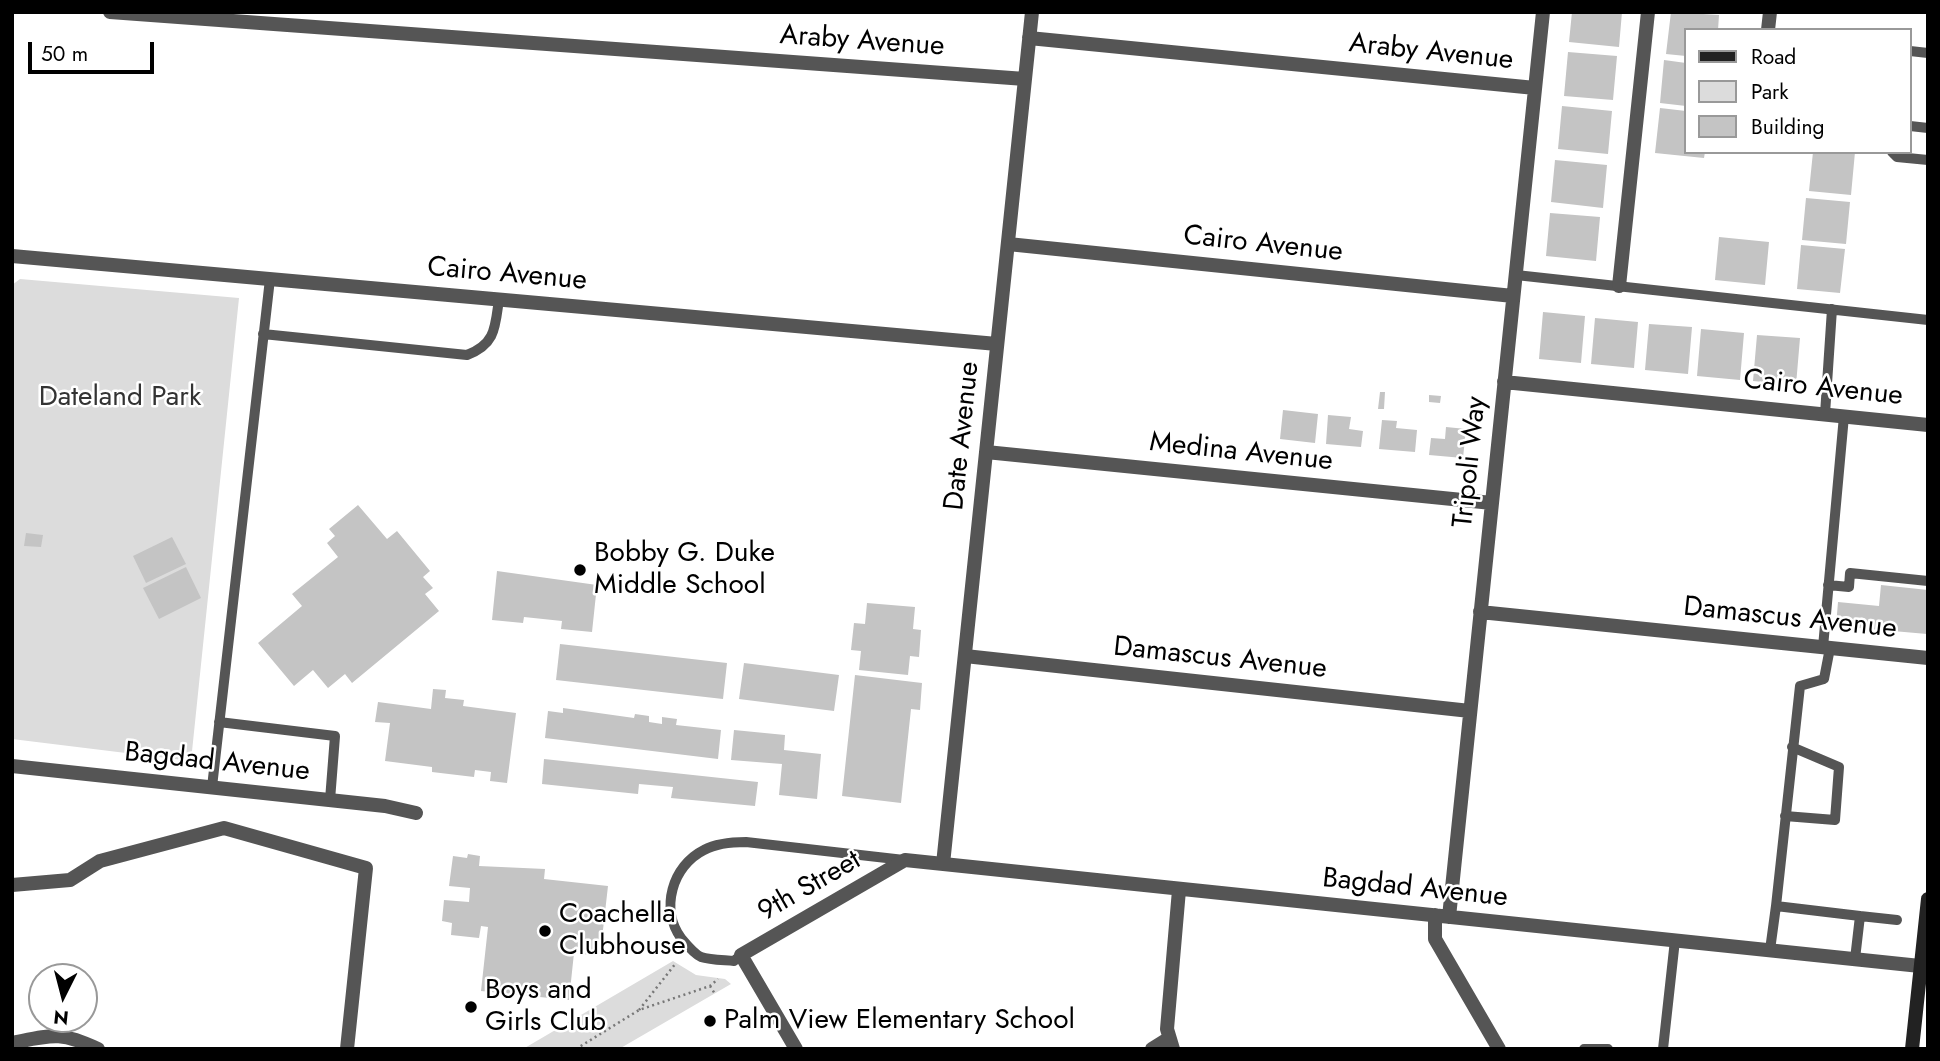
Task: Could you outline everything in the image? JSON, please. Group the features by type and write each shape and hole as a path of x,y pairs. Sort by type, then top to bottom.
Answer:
{"main road":[{"path":"1912,1049 1924,969 1928,899"}],"street":[{"name":"Araby Avenue","path":"110,12 1025,79"},
{"name":"Date Avenue","path":"943,864 1032,12"},
{"name":"Tripoli Way","path":"1499,1049 1436,939 1442,916 1470,710 1543,12"},
{"path":"1619,286 1648,12"},
{"name":"Araby Avenue","path":"1029,38 1535,88"},
{"name":"Cairo Avenue","path":"1008,244 1513,296"},
{"name":"Cairo Avenue","path":"12,256 997,344"},
{"name":"Cairo Avenue","path":"1504,382 1928,425"},
{"name":"Medina Avenue","path":"986,452 1492,503"},
{"name":"Damascus Avenue","path":"1480,611 1928,658"},
{"name":"Damascus Avenue","path":"965,656 1470,710"},
{"name":"Bagdad Avenue","path":"12,766 386,806 416,813"},
{"path":"12,885 70,880 100,861 224,828 366,867 347,1049"},
{"name":"Bagdad Avenue","path":"905,860 1855,959 1924,969"},
{"name":"9th Street","path":"741,956 905,860"},
{"path":"1152,1049 1170,1044 1179,890"},
{"path":"741,956 796,1049"},
{"path":"12,1043 49,1042 72,1037 98,1049"}],"lane":[{"path":"1894,154 1897,157 1928,160"},
{"path":"1516,275 1928,320"},
{"path":"212,787 270,279"},
{"path":"263,334 467,355 482,349 494,332 499,299"},
{"path":"1825,414 1832,309"},
{"path":"1770,950 1800,686 1824,679 1828,586 1844,416"},
{"path":"1828,586 1849,587 1850,573 1928,581"},
{"path":"219,722 335,736 330,800"},
{"path":"1785,816 1835,820 1839,767 1792,747"},
{"path":"741,956 734,961 700,957 685,943 672,923 670,902 676,878 683,866 705,848 726,842 746,842 905,860"},
{"path":"1776,906 1897,920"},
{"path":"1855,959 1860,916"},
{"path":"1663,1049 1675,940"},
{"path":"1584,1049 1608,1049"}],"path":[{"path":"639,1010 677,963"},
{"path":"576,1049 639,1010 710,986 718,979"},
{"path":"710,986 715,994"}],"green space":[{"name":"Dateland Park","path":"20,279 239,298 191,761 12,739 12,285"},
{"path":"673,961 696,975 725,979 731,984 619,1049 523,1049"}],"building":[{"path":"1572,12 1622,12 1619,47 1569,42"},
{"path":"1671,12 1719,15 1718,28 1685,28 1685,56 1666,54"},
{"path":"1568,52 1617,56 1613,100 1564,96"},
{"path":"1664,60 1685,63 1685,106 1660,103"},
{"path":"1562,106 1612,111 1608,154 1558,149"},
{"path":"1660,108 1685,111 1685,154 1705,154 1704,158 1655,153"},
{"path":"1813,154 1855,154 1851,195 1809,191"},
{"path":"1555,160 1607,165 1603,208 1551,202"},
{"path":"1806,198 1850,202 1846,244 1802,240"},
{"path":"1550,213 1600,217 1596,261 1546,256"},
{"path":"1719,237 1769,242 1765,285 1715,280"},
{"path":"1801,245 1845,249 1840,293 1797,289"},
{"path":"1543,312 1585,316 1581,363 1539,359"},
{"path":"1595,318 1638,322 1634,368 1591,364"},
{"path":"1649,324 1692,327 1688,374 1645,370"},
{"path":"1701,329 1744,333 1740,380 1697,376"},
{"path":"1757,335 1800,338 1796,385 1753,381"},
{"path":"1380,392 1385,392 1384,409 1378,409"},
{"path":"1429,395 1441,396 1440,403 1429,402"},
{"path":"1283,410 1318,414 1315,443 1280,439"},
{"path":"1328,415 1351,417 1349,429 1363,431 1361,447 1326,444"},
{"path":"1382,420 1397,421 1396,428 1417,430 1415,452 1379,449"},
{"path":"1446,427 1466,429 1463,458 1429,455 1431,438 1445,439"},
{"path":"358,505 387,539 397,531 430,571 423,577 433,588 425,594 439,611 352,683 345,674 328,688 313,670 294,686 258,643 302,606 292,594 338,557 327,543 335,536 329,529"},
{"path":"26,533 43,535 41,547 24,546"},
{"path":"172,537 186,564 146,583 133,556"},
{"path":"186,567 201,598 159,619 143,588"},
{"path":"497,571 597,585 592,632 561,629 562,621 524,617 523,623 492,620"},
{"path":"1881,585 1928,590 1927,634 1836,626 1838,602 1879,606"},
{"path":"867,603 915,607 913,629 921,630 919,657 910,656 908,675 859,670 861,651 851,650 854,623 865,624"},
{"path":"560,644 727,663 723,699 556,680"},
{"path":"744,663 839,675 834,711 739,699"},
{"path":"855,675 922,683 920,710 911,709 901,803 842,796"},
{"path":"433,689 446,690 445,698 464,700 463,706 516,713 507,783 490,781 491,772 475,770 474,777 432,772 432,767 385,761 390,723 375,722 378,702 431,709"},
{"path":"563,708 634,718 635,714 649,716 649,722 662,724 662,717 677,719 676,725 721,730 718,759 545,738 548,711 563,713"},
{"path":"734,730 785,735 784,750 821,754 817,799 779,795 782,764 731,760"},
{"path":"544,759 758,782 755,806 671,798 673,787 639,784 638,794 542,784"},
{"name":"Coachella Clubhouse","path":"468,854 480,856 479,866 545,869 544,879 608,886 600,956 574,953 569,1000 481,991 488,927 481,926 479,938 451,935 452,923 442,921 444,900 469,902 470,888 449,886 453,856 467,858"}],"place":[{"name":"Bobby G. Duke Middle School","path":"580,570"},
{"name":"Coachella Clubhouse","path":"545,931"},
{"name":"Boys and Girls Club","path":"471,1007"},
{"name":"Palm View Elementary School","path":"710,1021"}]}
